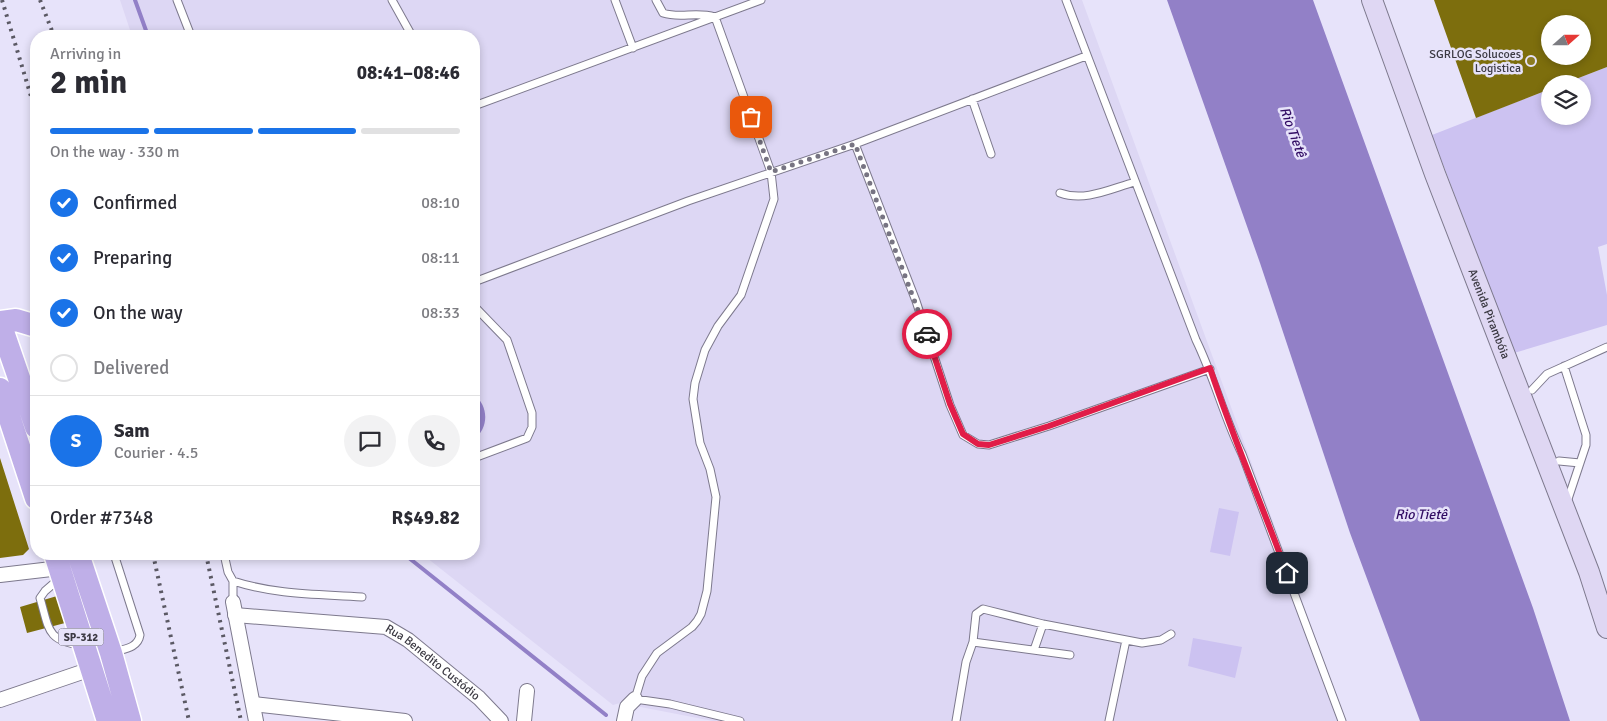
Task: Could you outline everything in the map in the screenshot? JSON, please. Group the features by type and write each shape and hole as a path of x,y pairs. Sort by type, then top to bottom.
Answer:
{"main road":[{"name":"Avenida Pirambóia","path":"1372,0 1435,174 1514,374 1589,572 1607,628"},
{"path":"30,324 16,320 0,323 30,404"},
{"path":"1514,374 1532,390 1559,462 1557,488"},
{"path":"0,389 30,480"},
{"name":"SP-312","path":"80,560 111,653 130,721"},
{"name":"SP-312","path":"59,566 108,721"}],"street":[{"path":"0,575 59,566"},
{"path":"234,609 256,721"},
{"name":"Rua Benedito Custódio","path":"234,609 386,627 408,640 479,698 501,721"},
{"path":"0,700 91,669"},
{"path":"524,721 526,691"},
{"path":"624,721 627,707 635,698"},
{"path":"253,704 406,721"}],"lane":[{"path":"177,0 188,30"},
{"path":"392,0 409,30"},
{"path":"615,0 633,48"},
{"path":"656,0 662,13 672,16 701,13 715,17"},
{"path":"480,104 761,0"},
{"path":"1066,0 1196,340 1210,368 1229,426 1242,454 1342,721"},
{"path":"715,17 771,172 774,199 741,295 718,326 706,350 695,383 693,399 700,444 710,469 716,497 707,592 701,614 688,630 657,653 642,676 635,698 653,700 740,721"},
{"path":"480,280 771,172 855,144 1086,56"},
{"path":"972,99 991,154"},
{"path":"855,144 916,301 950,404 963,434 978,444 989,445 1049,426 1210,368"},
{"path":"1060,193 1073,198 1087,196 1135,182"},
{"path":"480,312 507,340 532,413 532,427 527,438 480,456"},
{"path":"1532,390 1548,374 1607,347"},
{"path":"1564,366 1586,435 1580,463 1564,510"},
{"path":"1559,462 1580,463"},
{"path":"111,653 134,646 139,640 140,635 116,560"},
{"path":"225,560 228,572 233,581 234,609"},
{"path":"233,581 273,592 362,597"},
{"path":"956,721 976,614 983,609 1042,624 1142,643 1161,640 1171,634"},
{"path":"1034,650 1042,624"},
{"path":"1109,721 1126,640"},
{"path":"972,642 1070,655"}],"shaded area":[{"path":"120,0 1082,0 1346,721 713,721 620,703 613,705 430,560 480,560 480,30 130,30"},
{"path":"1607,67 1607,244 1598,247 1607,295 1607,325 1514,353 1432,135 1541,93 1541,125 1591,125 1591,75 1586,75"},
{"path":"1219,508 1239,512 1230,556 1210,552"},
{"path":"1193,638 1242,647 1235,678 1188,666"}],"water":[{"name":"Rio Tietê","path":"1167,0 1313,0 1533,608 1570,721 1420,721 1350,533 1260,263"},
{"path":"480,401 485,411 485,423 480,433"}],"building":[{"name":"SGRLOG Solucoes Logistica","path":"1434,0 1607,0 1607,67 1586,75 1541,75 1541,93 1476,118"},
{"path":"0,458 29,549 23,555 0,558"},
{"path":"57,596 65,623 27,633 20,607"}],"waterway":[{"path":"135,0 146,30"},
{"path":"412,560 606,715"}],"railway":[{"path":"2,0 30,93"},
{"path":"40,0 52,30"},
{"path":"154,560 189,721"},
{"path":"207,560 241,721"}],"way so far":[{"path":"751,117 771,172 855,144 927,334"}],"place":[{"name":"SGRLOG Solucoes Logistica","path":"1531,61"}],"route":[{"path":"927,334 950,404 963,434 978,444 989,445 1049,426 1210,368 1229,426 1242,454 1287,573"}]}
